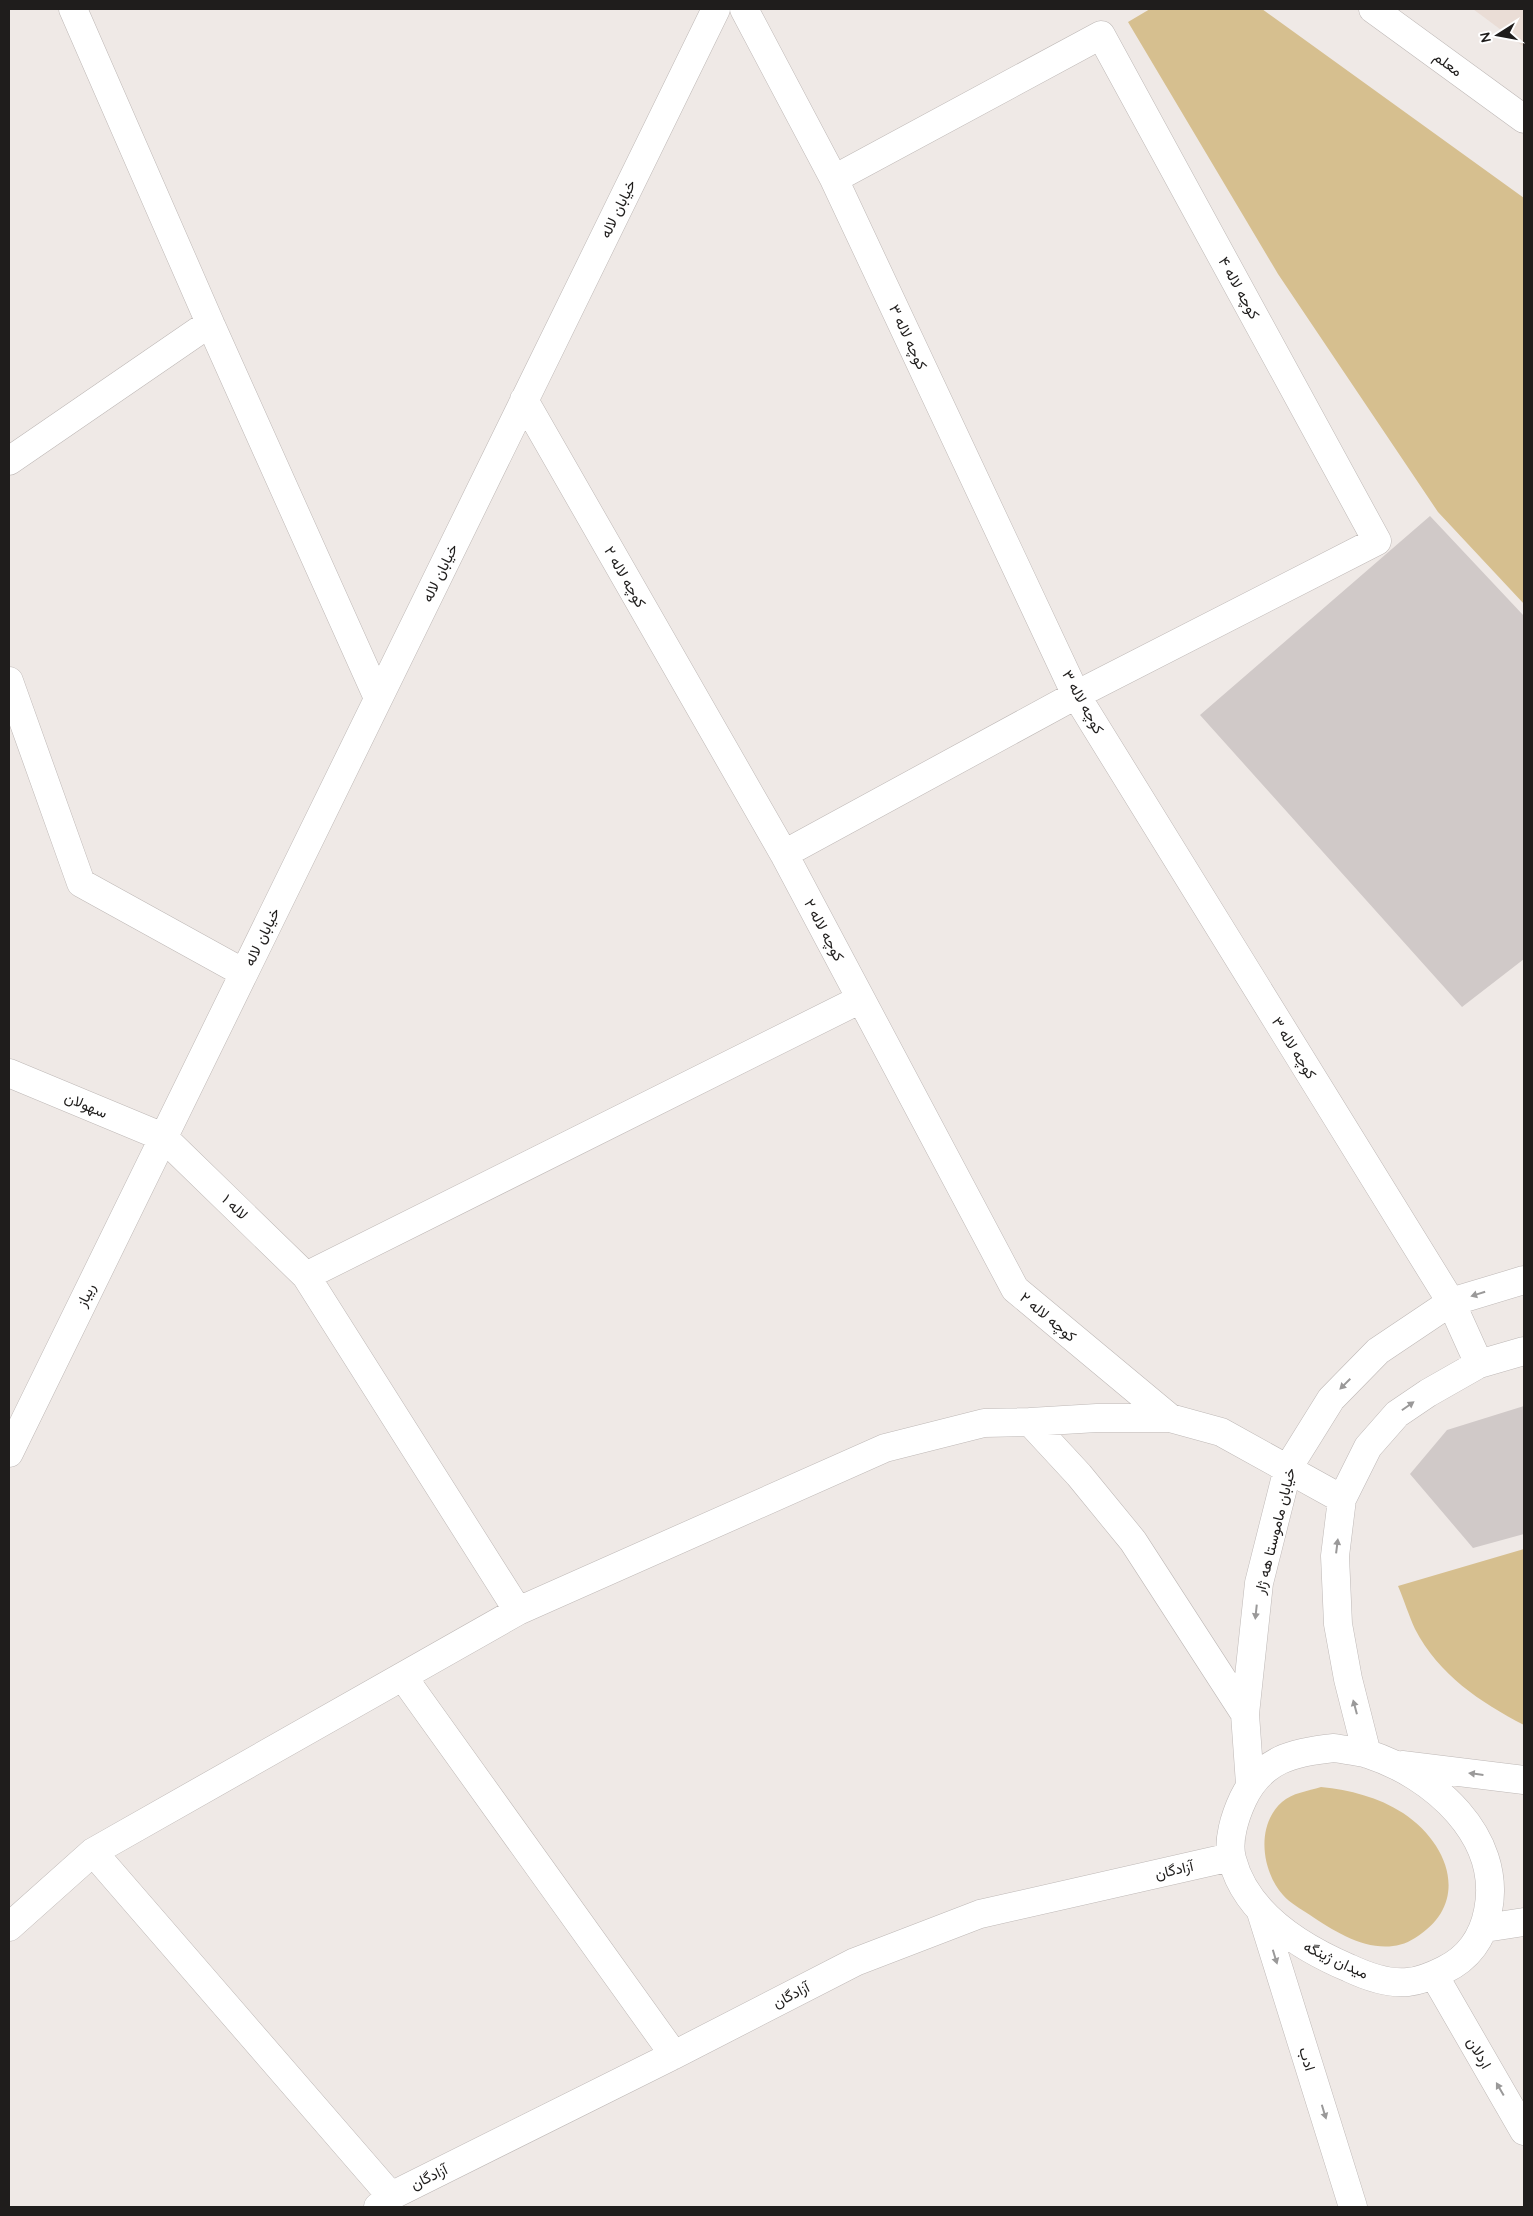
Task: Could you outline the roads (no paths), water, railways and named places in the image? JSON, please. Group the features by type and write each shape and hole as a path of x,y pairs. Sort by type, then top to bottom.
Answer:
{"street":[{"path":"73,9 210,323 378,698"},
{"name":"خیابان لاله","path":"163,1137 716,9"},
{"name":"کوچه لاله ۳","path":"744,9 834,179 1076,695 1451,1302 1479,1364"},
{"name":"معلم","path":"1373,9 1524,119"},
{"name":"کوچه لاله ۴","path":"834,179 1100,35 1377,541 1076,695"},
{"path":"9,461 210,323"},
{"name":"کوچه لاله ۲","path":"524,400 784,854 1015,1289 1170,1418"},
{"path":"9,681 80,883 244,973"},
{"path":"784,854 1076,695"},
{"path":"306,1276 861,999"},
{"name":"سهولان","path":"9,1072 163,1137"},
{"name":"لاله ۱","path":"163,1137 306,1276 518,1611"},
{"name":"ریباز","path":"9,1453 163,1137"},
{"name":"خیابان ماموستا هه ژار","path":"1250,1784 1245,1714 1259,1583 1288,1468 1331,1399 1378,1351 1451,1302 1524,1280"},
{"path":"1367,1754 1348,1679 1338,1624 1335,1556 1342,1499 1368,1447 1397,1414 1428,1392 1479,1364 1524,1351"},
{"path":"9,1927 93,1852 518,1611 885,1448 984,1423 1097,1418 1170,1418 1220,1432 1342,1499"},
{"path":"1030,1422 1079,1475 1133,1541 1245,1714"},
{"path":"403,1677 674,2056"},
{"name":"میدان ژینگه","path":"1334,1748 1367,1754 1393,1764 1440,1794 1462,1815 1481,1846 1490,1875 1489,1906 1484,1928 1472,1948 1457,1964 1434,1975 1408,1982 1384,1980 1358,1972 1305,1947 1283,1931 1260,1910 1247,1894 1231,1857 1234,1823 1238,1809 1250,1784 1272,1765 1289,1755 1334,1748"},
{"path":"1393,1764 1524,1780"},
{"path":"93,1852 385,2202"},
{"name":"آزادگان","path":"385,2202 855,1962 980,1914 1231,1857"},
{"name":"ادب","path":"1260,1910 1353,2207"},
{"path":"1484,1928 1524,1922"},
{"name":"اردلان","path":"1434,1975 1524,2131"}]}
